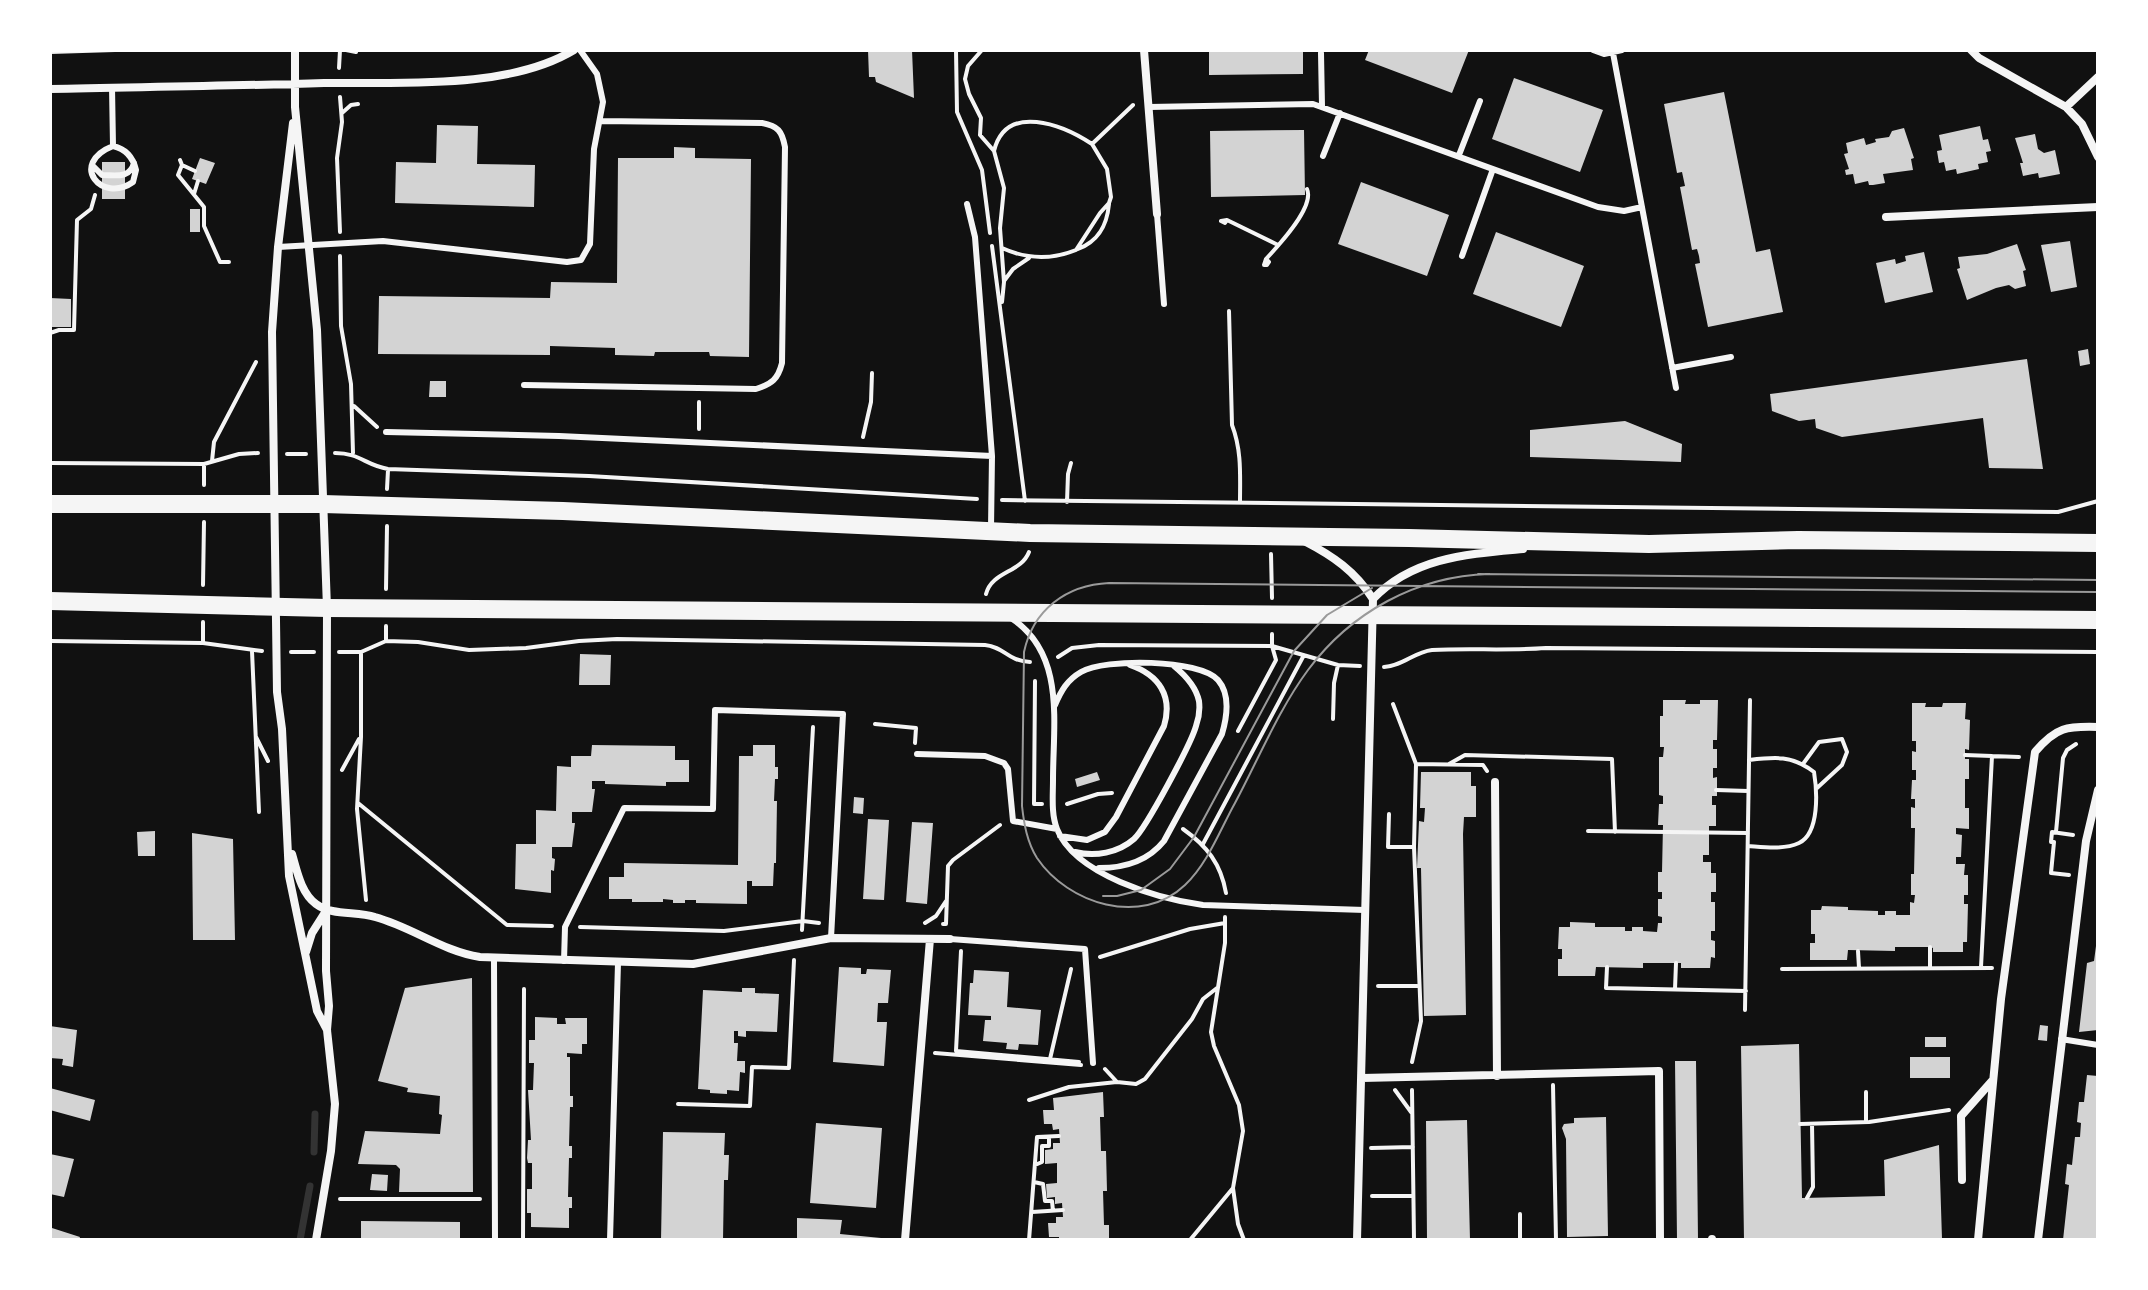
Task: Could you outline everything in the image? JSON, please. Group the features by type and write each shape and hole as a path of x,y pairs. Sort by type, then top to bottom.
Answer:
{"main road":[{"path":"50,504 323,504 611,512 991,532 1580,544 1798,540 2098,543"},
{"path":"50,601 276,608 1001,612 1373,607 2098,620"}],"street":[{"path":"295,50 295,107 317,330 327,608 326,971 329,1006 327,1030 334,1076 335,1118 316,1240"},
{"path":"50,89 427,82 501,75 553,63 574,50"},
{"path":"1144,50 1157,214"},
{"path":"1971,50 1979,58 2066,107 2082,124 2098,157"},
{"path":"2066,107 2098,77"},
{"path":"295,107 278,247 272,332 277,692 282,729 289,876 317,1011 327,1030"},
{"path":"1886,217 2098,207"},
{"path":"1296,536 1330,554 1349,569 1373,607 1357,1240"},
{"path":"1373,607 1392,581 1422,565 1461,557 1580,544"},
{"path":"1978,1240 1999,1012 2035,752 2048,736 2069,726 2098,727"},
{"path":"1495,782 1497,1076"},
{"path":"2038,1240 2087,836 2098,790"},
{"path":"288,844 303,889 313,902 327,911 380,918 453,951 494,959 693,964 831,938 950,939"},
{"path":"305,954 312,933 327,911"},
{"path":"905,1240 930,939"},
{"path":"1362,1078 1659,1071 1660,1240"},
{"path":"1962,1180 1961,1116 1993,1080"}],"lane":[{"path":"278,247 383,241 567,262 581,260 590,244 594,149 603,102 597,74 580,50"},
{"path":"1593,50 1613,53 1622,50"},
{"path":"1321,53 1322,106"},
{"path":"1613,53 1676,388"},
{"path":"112,87 113,146"},
{"path":"1459,155 1480,101"},
{"path":"1149,107 1322,106 1609,211 1642,207"},
{"path":"1323,156 1340,113"},
{"path":"524,385 756,389 770,384 778,375 782,347 783,134 775,125 762,123 601,121"},
{"path":"113,146 121,148 134,163 135,177 128,185 99,185 92,176 91,163 100,153 113,146"},
{"path":"91,163 102,175 125,175 133,169 134,163"},
{"path":"1462,256 1493,169"},
{"path":"967,204 975,237 992,456 991,532"},
{"path":"1157,214 1164,304"},
{"path":"1672,368 1731,357"},
{"path":"386,432 559,436 992,456"},
{"path":"1001,612 1022,626 1041,648 1049,672 1053,710 1052,805 1058,832 1072,851 1095,868 1141,890 1181,902 1214,906 1365,910"},
{"path":"1053,710 1063,689 1082,671 1100,664 1120,662 1206,672 1218,681 1226,701 1222,734 1161,845 1129,864 1095,868"},
{"path":"917,754 985,756 1004,763 1008,769 1011,819 1016,823 1087,840 1099,836 1110,827 1164,726 1167,706 1160,685 1142,669 1120,662"},
{"path":"1072,851 1092,854 1109,852 1135,838 1174,772 1193,735 1199,710 1197,694 1173,666"},
{"path":"564,961 565,927 624,808 713,809 715,710 843,714 831,938"},
{"path":"950,939 1085,949 1090,1065"},
{"path":"494,959 495,1240"},
{"path":"610,1240 618,963"},
{"path":"2061,1039 2098,1045"}],"path":[{"path":"50,52 115,50"},
{"path":"346,50 356,52"},
{"path":"956,50 957,112 984,178 997,290 1002,305"},
{"path":"982,50 968,66 965,79 981,118 980,135 994,151 1005,196 1001,223 1002,305 1025,501"},
{"path":"339,228 337,158 342,113 340,102"},
{"path":"342,113 351,105 358,104"},
{"path":"1092,144 1133,105"},
{"path":"994,151 997,141 1015,125 1036,122 1070,130 1092,144 1109,176 1111,189 1107,220 1095,241 1058,256 1032,257 1002,248"},
{"path":"195,171 181,162 178,175 204,207 204,226 220,262 229,262"},
{"path":"194,194 198,181"},
{"path":"50,333 74,330 77,220 91,209 99,185"},
{"path":"1266,259 1309,199 1307,189"},
{"path":"1076,250 1109,203"},
{"path":"1227,220 1278,245"},
{"path":"340,257 341,326 352,405 353,453"},
{"path":"1004,282 1013,269 1032,257"},
{"path":"1229,311 1232,425 1238,440 1240,459 1240,503"},
{"path":"212,461 214,442 255,365"},
{"path":"860,451 871,402 872,373"},
{"path":"699,387 699,431"},
{"path":"352,405 371,424 386,432"},
{"path":"50,463 204,464 239,454 256,453"},
{"path":"342,453 353,453 377,467 388,469 589,476 982,499"},
{"path":"292,454 308,454"},
{"path":"1067,502 1071,463"},
{"path":"204,464 204,487"},
{"path":"387,488 388,469"},
{"path":"1004,500 2058,512 2098,501"},
{"path":"203,579 204,524"},
{"path":"386,590 387,535"},
{"path":"986,594 993,581 1022,563 1029,551"},
{"path":"1271,554 1272,597"},
{"path":"203,625 203,643"},
{"path":"386,627 386,641"},
{"path":"1271,632 1272,646"},
{"path":"348,652 361,652 386,641 418,642 469,650 617,639 997,647 1015,660 1036,663 1033,796"},
{"path":"50,641 203,643 265,651"},
{"path":"1055,660 1072,648 1099,645 1272,646 1338,665 1356,666"},
{"path":"1384,667 1399,665 1429,650 2098,652"},
{"path":"252,651 259,812"},
{"path":"295,652 310,652"},
{"path":"361,652 357,827 367,902"},
{"path":"1203,844 1304,655"},
{"path":"1333,719 1338,665"},
{"path":"1745,1010 1750,700"},
{"path":"1393,704 1416,764 1414,847 1421,1021 1411,1064"},
{"path":"802,944 814,713"},
{"path":"875,724 916,728 914,753 917,754"},
{"path":"255,735 270,767"},
{"path":"345,764 361,737"},
{"path":"1803,764 1819,742 1842,739 1847,752 1842,765 1817,788"},
{"path":"2056,832 2063,758 2067,750 2086,742"},
{"path":"1449,764 1465,755 1612,759 1615,832"},
{"path":"1965,755 2034,757"},
{"path":"1981,967 1992,756"},
{"path":"1748,846 1798,844 1813,823 1817,788 1814,772 1786,757 1749,760"},
{"path":"1416,764 1483,765"},
{"path":"1716,790 1748,791"},
{"path":"947,898 936,916 923,924 946,924 947,898 948,866 953,860 1007,820 1034,816 1034,804"},
{"path":"1389,814 1388,847 1414,847"},
{"path":"1588,831 1748,833"},
{"path":"2082,876 2051,873 2052,832 2087,836"},
{"path":"1225,923 1225,943 1211,1032 1243,1118 1233,1188 1238,1224 1244,1240"},
{"path":"1930,947 1930,967"},
{"path":"962,950 956,1051 1090,1065"},
{"path":"1858,951 1859,968"},
{"path":"678,1104 750,1106 752,1067 789,1068 794,957"},
{"path":"1675,989 1676,963"},
{"path":"1050,1059 1071,966 1075,975"},
{"path":"1607,967 1606,988 1746,991"},
{"path":"1782,969 2005,969"},
{"path":"1376,986 1418,986"},
{"path":"1029,1100 1069,1087 1117,1082 1136,1084 1145,1079 1192,1019 1203,999 1217,988"},
{"path":"523,1240 524,989"},
{"path":"935,1053 1090,1065"},
{"path":"1102,1067 1117,1082"},
{"path":"1553,1075 1556,1240"},
{"path":"1393,1086 1412,1114"},
{"path":"1412,1087 1414,1240"},
{"path":"1866,1092 1866,1122"},
{"path":"1800,1124 1866,1122 1949,1110"},
{"path":"1807,1198 1813,1187 1812,1124"},
{"path":"1029,1240 1037,1137 1059,1136"},
{"path":"1035,1165 1042,1162 1042,1146 1049,1146 1049,1137"},
{"path":"1360,1148 1413,1147"},
{"path":"1034,1182 1043,1184 1045,1201 1052,1201 1053,1211"},
{"path":"1190,1240 1233,1188"},
{"path":"1359,1196 1413,1196"},
{"path":"340,1199 495,1199"},
{"path":"1032,1212 1063,1210"},
{"path":"1520,1214 1520,1240"}],"building":[{"path":"868,50 912,50 914,98 876,82 875,77 869,77"},
{"path":"1209,50 1303,50 1303,74 1209,75"},
{"path":"1369,50 1469,50 1452,93 1365,60"},
{"path":"1514,78 1603,110 1580,172 1492,139"},
{"path":"1724,92 1756,252 1770,249 1783,312 1708,327 1695,264 1700,263 1699,256 1697,249 1692,250 1680,187 1685,186 1682,172 1677,173 1664,104"},
{"path":"437,125 478,126 477,164 535,165 534,207 395,203 396,162 436,163"},
{"path":"1980,126 1983,140 1988,139 1991,151 1986,152 1988,162 1978,164 1979,169 1957,174 1956,169 1946,171 1944,162 1939,163 1937,151 1942,150 1939,135"},
{"path":"1904,128 1914,158 1911,159 1913,170 1883,174 1885,183 1873,185 1869,185 1868,181 1855,184 1853,174 1846,175 1845,170 1849,169 1844,154 1848,153 1846,143 1864,138 1866,145"},
{"path":"1304,130 1305,195 1211,197 1210,131"},
{"path":"2035,134 2038,149 2044,153 2055,150 2060,174 2039,178 2038,173 2023,176 2020,163 2023,163 2015,138"},
{"path":"674,147 695,148 695,158 751,159 749,357 710,356 709,352 615,355 615,348 550,346 550,355 378,354 379,296 550,298 551,282 617,283 618,158 674,158"},
{"path":"200,158 215,163 206,184 192,179"},
{"path":"102,162 125,162 125,199 102,199"},
{"path":"1361,182 1449,215 1427,276 1338,244"},
{"path":"190,209 200,209 200,232 190,232"},
{"path":"1496,232 1584,266 1561,327 1473,294"},
{"path":"2070,241 2077,287 2051,292 2041,245"},
{"path":"2017,244 2026,270 2023,271 2026,286 1996,288 1967,300 1957,269 1960,268 1958,257 1987,254"},
{"path":"1924,252 1933,292 1885,303 1876,263 1895,259 1896,264 1906,261 1905,256"},
{"path":"50,298 71,299 71,327 50,327"},
{"path":"2088,349 2090,364 2080,366 2078,351"},
{"path":"2027,359 2043,469 1989,468 1983,418 1842,437 1816,428 1815,419 1799,421 1772,411 1770,394"},
{"path":"430,381 446,381 446,397 429,397"},
{"path":"1625,421 1682,444 1681,462 1530,457 1530,430"},
{"path":"580,654 611,655 610,685 579,685"},
{"path":"1663,700 1686,700 1685,704 1700,704 1700,700 1718,700 1717,740 1713,740 1713,749 1717,749 1717,768 1713,768 1713,778 1717,777 1717,796 1712,796 1712,805 1716,805 1716,826 1709,826 1709,855 1703,855 1703,862 1711,862 1711,873 1716,873 1716,892 1711,892 1711,902 1715,902 1715,931 1711,931 1711,940 1715,941 1715,958 1711,957 1710,968 1681,968 1681,963 1643,963 1643,968 1596,967 1595,976 1558,976 1558,959 1562,959 1562,949 1558,949 1559,927 1570,927 1570,922 1595,923 1595,927 1625,927 1625,931 1632,931 1632,927 1643,927 1643,931 1657,932 1658,923 1662,923 1662,917 1658,916 1658,899 1662,899 1662,892 1658,892 1658,872 1662,872 1663,825 1658,825 1659,804 1663,804 1663,796 1659,795 1659,757 1663,757 1664,747 1660,747"},
{"path":"1912,703 1942,707 1943,703 1966,703 1965,719 1970,720 1969,750 1965,749 1965,759 1969,759 1965,808 1969,808 1969,829 1956,828 1956,834 1962,835 1961,857 1956,857 1956,864 1965,864 1964,875 1968,875 1968,895 1964,895 1964,904 1968,904 1967,942 1963,942 1963,952 1933,952 1930,947 1895,947 1895,951 1848,950 1847,960 1810,960 1810,943 1815,943 1815,934 1811,934 1811,910 1821,910 1822,906 1848,907 1848,910 1878,911 1878,915 1896,911 1896,915 1910,915 1910,902 1914,903 1915,895 1911,895 1915,828 1911,828 1911,807 1915,808 1915,799 1911,799 1912,780 1916,780 1916,770 1912,770 1912,751 1916,752 1916,741 1912,741"},
{"path":"592,745 675,746 675,760 689,760 689,782 666,782 666,786 592,781 592,789 595,789 592,812 572,812 572,823 575,823 572,847 552,847 552,858 555,859 554,871 551,870 551,893 515,889 516,844 536,844 536,810 556,811 557,766 571,767 571,756 591,756"},
{"path":"753,745 775,745 778,779 775,779 776,863 773,886 752,886 752,881 747,881 747,904 609,899 609,877 624,877 624,863 738,865 739,756 753,756"},
{"path":"1097,772 1100,780 1077,787 1075,779"},
{"path":"1421,772 1471,772 1471,786 1476,786 1476,817 1464,817 1463,834 1466,1015 1424,1016 1421,868 1417,868 1419,821 1424,822 1425,808 1420,808"},
{"path":"854,797 864,798 863,814 853,813"},
{"path":"868,819 889,820 884,900 863,899"},
{"path":"912,822 933,823 927,904 906,902"},
{"path":"155,831 155,856 138,856 137,832"},
{"path":"192,833 233,839 235,940 193,940"},
{"path":"2096,946 2098,1030 2079,1032 2087,963 2094,961"},
{"path":"839,967 861,968 861,974 866,974 867,969 891,970 888,1003 878,1003 877,1022 887,1022 884,1066 833,1062"},
{"path":"974,970 1009,972 1007,1007 1041,1010 1038,1045 1019,1044 1018,1050 1006,1049 1007,1043 983,1041 985,1020 991,1020 991,1016 968,1015"},
{"path":"472,978 473,1192 399,1192 400,1169 396,1165 358,1164 365,1131 440,1134 440,1096 407,1092 408,1088 378,1081 405,988"},
{"path":"742,988 755,988 755,993 779,994 777,1032 746,1031 746,1037 738,1036 738,1031 734,1031 734,1043 738,1043 737,1061 745,1061 745,1073 740,1072 739,1091 727,1090 727,1094 698,1089 703,990 742,992"},
{"path":"535,1017 557,1018 557,1024 566,1024 565,1018 587,1018 587,1044 582,1044 582,1054 567,1053 570,1057 570,1096 573,1096 573,1107 570,1107 569,1146 572,1146 572,1158 569,1158 568,1197 572,1197 572,1208 569,1208 569,1228 531,1227 531,1213 527,1213 527,1189 532,1189 532,1163 528,1163 527,1158 528,1140 531,1140 528,1090 533,1090 534,1063 529,1063 529,1040 535,1040"},
{"path":"2040,1025 2048,1026 2047,1041 2038,1040"},
{"path":"50,1026 77,1030 73,1067 62,1065 63,1059 50,1058"},
{"path":"1925,1037 1946,1037 1946,1047 1925,1047"},
{"path":"1799,1044 1802,1198 1885,1196 1884,1160 1939,1145 1942,1239 1744,1240 1741,1046"},
{"path":"1910,1057 1950,1057 1950,1078 1910,1078"},
{"path":"1675,1061 1696,1061 1698,1240 1677,1240"},
{"path":"2087,1075 2098,1076 2098,1240 2063,1240 2069,1185 2065,1184 2067,1164 2072,1165 2075,1137 2080,1137 2081,1123 2077,1122 2079,1102 2084,1102"},
{"path":"50,1088 95,1100 90,1121 50,1110"},
{"path":"1103,1092 1101,1151 1106,1151 1107,1191 1103,1191 1104,1225 1109,1225 1109,1240 1059,1240 1059,1237 1049,1237 1048,1223 1056,1223 1056,1217 1063,1217 1062,1203 1055,1204 1055,1197 1047,1198 1046,1184 1057,1183 1057,1163 1045,1164 1045,1150 1053,1149 1053,1143 1060,1143 1059,1129 1053,1130 1052,1124 1044,1124 1043,1110 1054,1110 1053,1098"},
{"path":"1606,1117 1608,1236 1567,1237 1566,1139 1562,1128 1564,1124 1574,1123 1574,1118"},
{"path":"1467,1120 1470,1240 1427,1240 1426,1121"},
{"path":"816,1123 882,1128 876,1208 810,1203"},
{"path":"663,1132 725,1133 724,1155 729,1155 728,1180 724,1180 723,1240 661,1240"},
{"path":"50,1154 74,1159 64,1197 50,1194"},
{"path":"372,1174 388,1175 387,1191 370,1190"},
{"path":"797,1218 842,1220 840,1234 881,1240 797,1240"},
{"path":"361,1221 460,1222 460,1240 361,1240"},
{"path":"52,1228 80,1237 79,1240 50,1240"}],"waterway":[{"path":"314,1152 315,1114"},
{"path":"300,1240 310,1186"}],"tram line":[{"path":"1478,574 2098,580"},
{"path":"1489,574 1462,576 1436,582 1411,590 1365,615 1325,649 1288,701 1207,857 1185,885 1167,898 1148,905 1127,907 1086,898 1067,888 1037,858 1026,833 1022,806 1024,652 1035,624 1054,602 1093,585 1109,583 1421,586 2098,592"},
{"path":"1103,896 1141,890 1170,869 1194,837 1294,651 1327,615 1372,588"}]}
